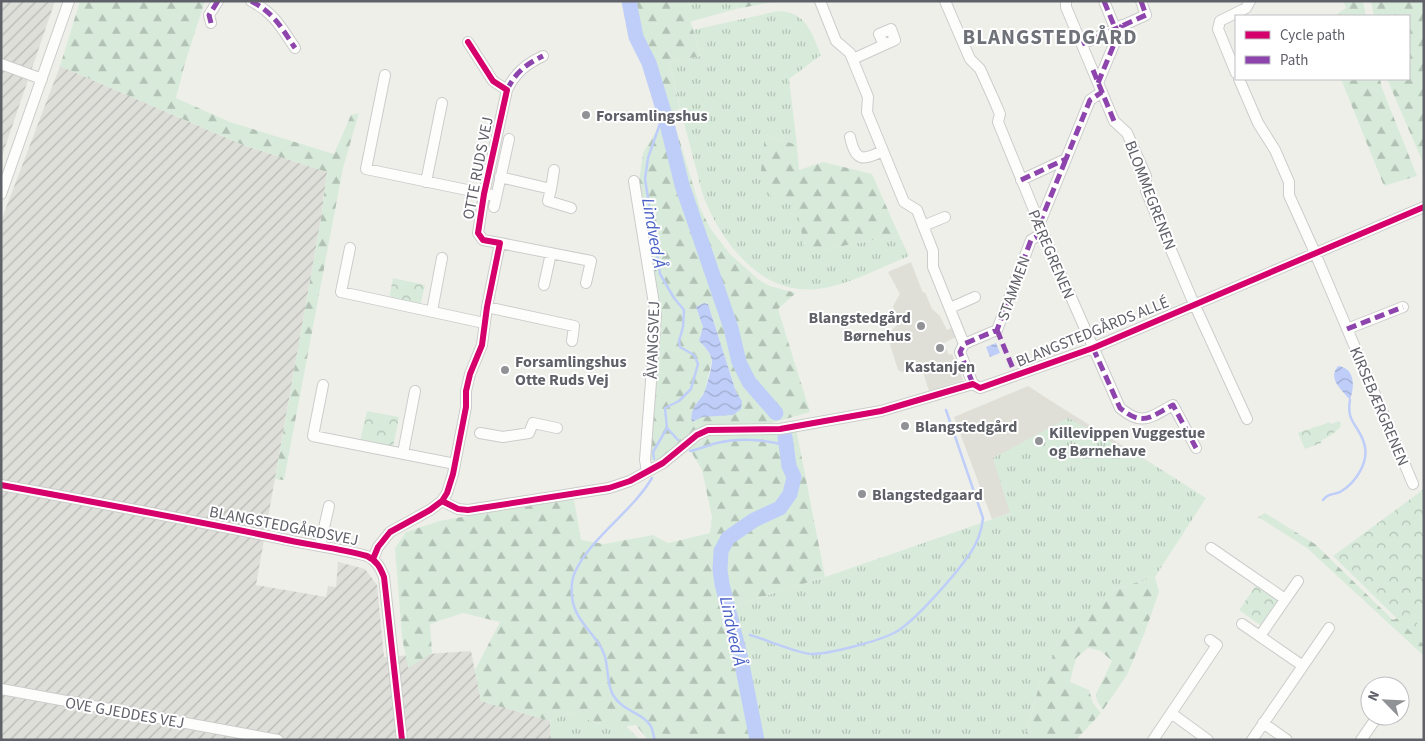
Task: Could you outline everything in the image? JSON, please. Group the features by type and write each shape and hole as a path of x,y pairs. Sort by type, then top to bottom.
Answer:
{"street":[{"path":"1,194 69,1"},
{"path":"211,24 209,16 218,1"},
{"path":"251,1 271,14 295,48"},
{"path":"820,1 836,41 850,53 853,59 868,97 867,112 904,202 917,210 932,251 933,267 964,344 960,352 973,384"},
{"name":"PÆREGRENEN","path":"945,1 970,59 980,69 997,107 1000,114 998,122 1041,229 1120,408 1138,419 1148,418 1173,405 1196,448"},
{"name":"BLOMMEGRENEN","path":"1066,1 1066,7 1114,121 1127,133 1146,176 1146,191 1194,304 1246,418"},
{"path":"1104,1 1119,27"},
{"path":"1082,44 1146,15 1141,1"},
{"path":"1235,70 1218,25 1220,22 1246,8 1250,1"},
{"name":"STAMMEN","path":"964,344 998,330 1031,240 1041,229 1090,100 1100,88 1119,27"},
{"path":"468,42 493,81 506,90"},
{"path":"853,59 884,45"},
{"name":"OTTE RUDS VEJ","path":"543,56 529,62 519,70 506,90 484,194 478,233 483,240 591,260 586,283"},
{"path":"1,64 42,78"},
{"name":"OTTE RUDS VEJ","path":"385,75 366,169 496,196"},
{"name":"KIRSEBÆRGRENEN","path":"1239,80 1258,123 1273,144 1289,182 1289,195 1413,484"},
{"path":"426,182 442,103"},
{"path":"850,138 854,151 861,157 867,158 883,151"},
{"name":"OTTE RUDS VEJ","path":"494,207 509,139"},
{"path":"1021,180 1066,159"},
{"path":"554,170 548,201 571,208"},
{"name":"OTTE RUDS VEJ","path":"500,177 551,189"},
{"name":"ÅVANGSVEJ","path":"634,181 656,316 645,460 647,471"},
{"name":"BLANGSTEDGÅRDS ALLÉ","path":"647,471 679,451 693,438 708,430 780,429 881,411 973,384 980,388 1094,348 1424,207"},
{"path":"923,226 945,217"},
{"path":"500,243 484,323 482,346 470,374 455,464 450,484 442,501 458,510 468,510 609,488 623,484 647,471"},
{"path":"350,248 341,292 484,323"},
{"path":"544,285 551,253"},
{"path":"432,311 442,258"},
{"path":"950,308 975,298"},
{"name":"KIRSEBÆRGRENEN","path":"1347,329 1403,306"},
{"path":"487,307 574,326 572,341"},
{"path":"323,385 313,436 455,464"},
{"path":"403,454 415,391"},
{"path":"480,433 503,437 529,433 533,423 557,428"},
{"name":"BLANGSTEDGÅRDSVEJ","path":"1,485 320,545 350,551 373,559 382,540 390,532 423,515 442,501"},
{"name":"BLANGSTEDGÅRDSVEJ","path":"320,545 329,506"},
{"path":"1211,548 1285,598"},
{"path":"373,559 381,568 384,577 402,740"},
{"path":"1260,636 1298,580"},
{"path":"1242,624 1302,666"},
{"path":"1252,740 1329,628"},
{"path":"1153,740 1217,645 1210,640"},
{"name":"OVE GJEDDES VEJ","path":"1,689 278,740"},
{"path":"1171,713 1208,740"},
{"path":"1263,723 1287,740"},
{"path":"1361,740 1372,726"}],"shaded area":[{"path":"1,1 55,1 1,159"},
{"path":"60,66 243,145 327,172 321,219 256,585 326,597 328,586 336,587 338,562 365,569 377,585 384,657 471,651 481,701 550,721 551,740 1,740 1,221"},
{"name":"Blangstedgård Børnehus","path":"911,262 923,293 925,292 932,309 940,316 947,330 954,327 958,336 944,343 949,355 952,354 963,380 929,391 921,366 902,372 898,370 887,335 898,324 893,306 900,294 888,272"},
{"name":"Killevippen Vuggestue og Børnehave","path":"1028,386 1154,465 992,519 954,417"}],"green space":[{"path":"80,1 205,1 176,98 230,122 334,154 351,115 359,113 343,168 284,480 275,479 321,219 327,172 243,145 60,66"},
{"path":"624,1 684,1 701,56 669,62 680,109 671,112 700,208 710,228 730,254 759,280 770,286 796,293 778,309 810,412 761,426 709,425 658,461 651,460 650,456 657,315 639,182 643,153 667,113 644,41 628,25","holes":["704,303 708,304 736,392 742,401 712,416 691,417 694,407 705,392 712,360 699,341 703,327 696,307"]},
{"path":"682,1 737,1 736,9 689,22"},
{"path":"737,1 777,1 736,9"},
{"path":"1343,1 1363,1 1366,15 1336,15 1346,8"},
{"path":"1371,1 1424,1 1424,165 1387,80 1410,80 1410,15 1374,15"},
{"path":"778,11 788,12 802,19 811,31 821,55 789,79 797,145 765,135 797,204 827,249 899,235 909,256 852,280 817,289 798,289 780,284 764,276 736,252 725,237 703,196 669,62 701,56 693,30"},
{"path":"1341,80 1380,80 1417,176 1384,186"},
{"path":"765,135 797,145 799,170 823,162 872,174 899,235 827,249 804,248 797,204 771,196 761,171"},
{"path":"393,278 425,285 420,306 389,299"},
{"path":"367,411 399,417 393,448 360,441"},
{"path":"1068,418 1154,465 1206,498 1155,577 1112,590 1042,676 1024,740 763,740 757,732 754,686 734,606 825,577 1010,513 993,458"},
{"path":"1339,421 1341,426 1335,432 1322,440 1321,443 1305,449 1298,433 1329,422 1331,424"},
{"path":"796,428 825,577 734,606 754,686 757,732 763,740 648,740 636,725 603,725 571,712 550,721 481,701 475,670 500,622 463,613 430,624 432,653 408,668 402,637 395,548 406,532 439,521 574,499 581,540 604,544 653,535 668,543 710,533 712,517 702,470 689,448 709,436 750,435"},
{"path":"1424,489 1424,645 1333,556"},
{"path":"1265,513 1315,544 1393,620 1407,614 1424,633 1424,656 1307,548 1258,517"},
{"path":"1155,577 1159,592 1145,632 1127,675 1103,710 1097,701 1096,694 1112,661 1101,651 1088,648 1076,658 1070,682 1089,690 1093,703 1101,713 1076,740 1024,740 1042,676 1068,631 1112,590"},
{"path":"1257,584 1273,595 1278,604 1263,627 1239,610"},
{"path":"1424,602 1424,631 1409,614"},
{"path":"571,712 598,724 626,726 640,740 551,740 550,721"}],"water":[{"path":"704,303 708,304 736,392 742,401 741,409 733,415 702,417 692,422 693,411 703,395 712,364 709,352 699,341 703,327 696,307"},
{"path":"996,343 1000,353 990,357 986,347"},
{"path":"1338,366 1344,367 1351,374 1353,389 1350,400 1335,380 1334,375"}],"waterway":[{"path":"629,1 636,37 649,63 664,112 682,185 731,328 739,362 749,382 776,413"},
{"name":"Lindved Å","path":"664,112 648,158 645,179 660,274 674,298 684,310 683,327 679,341 680,347 694,355 698,364 691,389 679,401 665,408 667,428 678,440"},
{"path":"1323,500 1329,495 1340,492 1351,483 1360,471 1365,457 1362,437 1351,418 1350,400"},
{"path":"750,635 812,654 842,649 877,640 894,633 914,618 939,592 971,552 979,537 983,518 946,410"},
{"path":"654,459 653,452 667,428"},
{"name":"Lindved Å","path":"757,740 741,659 722,584 720,570 721,551 728,538 754,520 780,508 790,494 794,477 789,466 785,437"},
{"name":"Lindved Å","path":"690,451 725,441 743,440 770,442 787,446"},
{"path":"652,478 633,503 582,559 573,576 572,596 581,621 602,648 607,664 609,685 613,695 627,709 647,721 652,728 655,740"}],"marked path":[{"path":"211,23 209,15 218,1"},
{"path":"251,1 266,10 281,27 295,48"},
{"path":"1104,1 1115,28"},
{"path":"1082,44 1146,15 1141,1"},
{"path":"1098,83 1122,25"},
{"path":"507,90 522,70 531,62 543,56"},
{"path":"1093,70 1114,121"},
{"path":"1021,180 1066,159 1090,100 1102,92"},
{"path":"1039,225 1066,159"},
{"path":"1034,211 1050,250"},
{"path":"973,384 960,352 964,344 997,330 1031,240 1043,233"},
{"path":"1347,329 1403,307"},
{"path":"997,330 1016,376"},
{"path":"1093,348 1120,408 1128,414 1141,419 1152,416 1173,405 1196,448"}],"cycle path":[{"path":"373,559 378,547 390,532 430,510 442,501 447,493 453,474 466,407 466,391 470,374 482,345 487,307 500,243 483,240 478,233 484,194 507,90 493,81 468,42"},
{"path":"442,501 458,509 468,510 609,488 630,481 663,463 697,435 708,430 780,429 881,411 973,384 980,388 1093,348 1424,207"},
{"path":"1,485 367,556 378,565 384,577 402,740"}],"place":[{"name":"Forsamlingshus","path":"586,115"},
{"name":"Blangstedgård Børnehus","path":"921,326"},
{"name":"Kastanjen","path":"940,348"},
{"name":"Forsamlingshus Otte Ruds Vej","path":"505,370"},
{"name":"Blangstedgård","path":"905,426"},
{"name":"Killevippen Vuggestue og Børnehave","path":"1039,441"},
{"name":"Blangstedgaard","path":"862,494"}],"district":[{"name":"BLANGSTEDGÅRD","path":"1050,37"}]}
